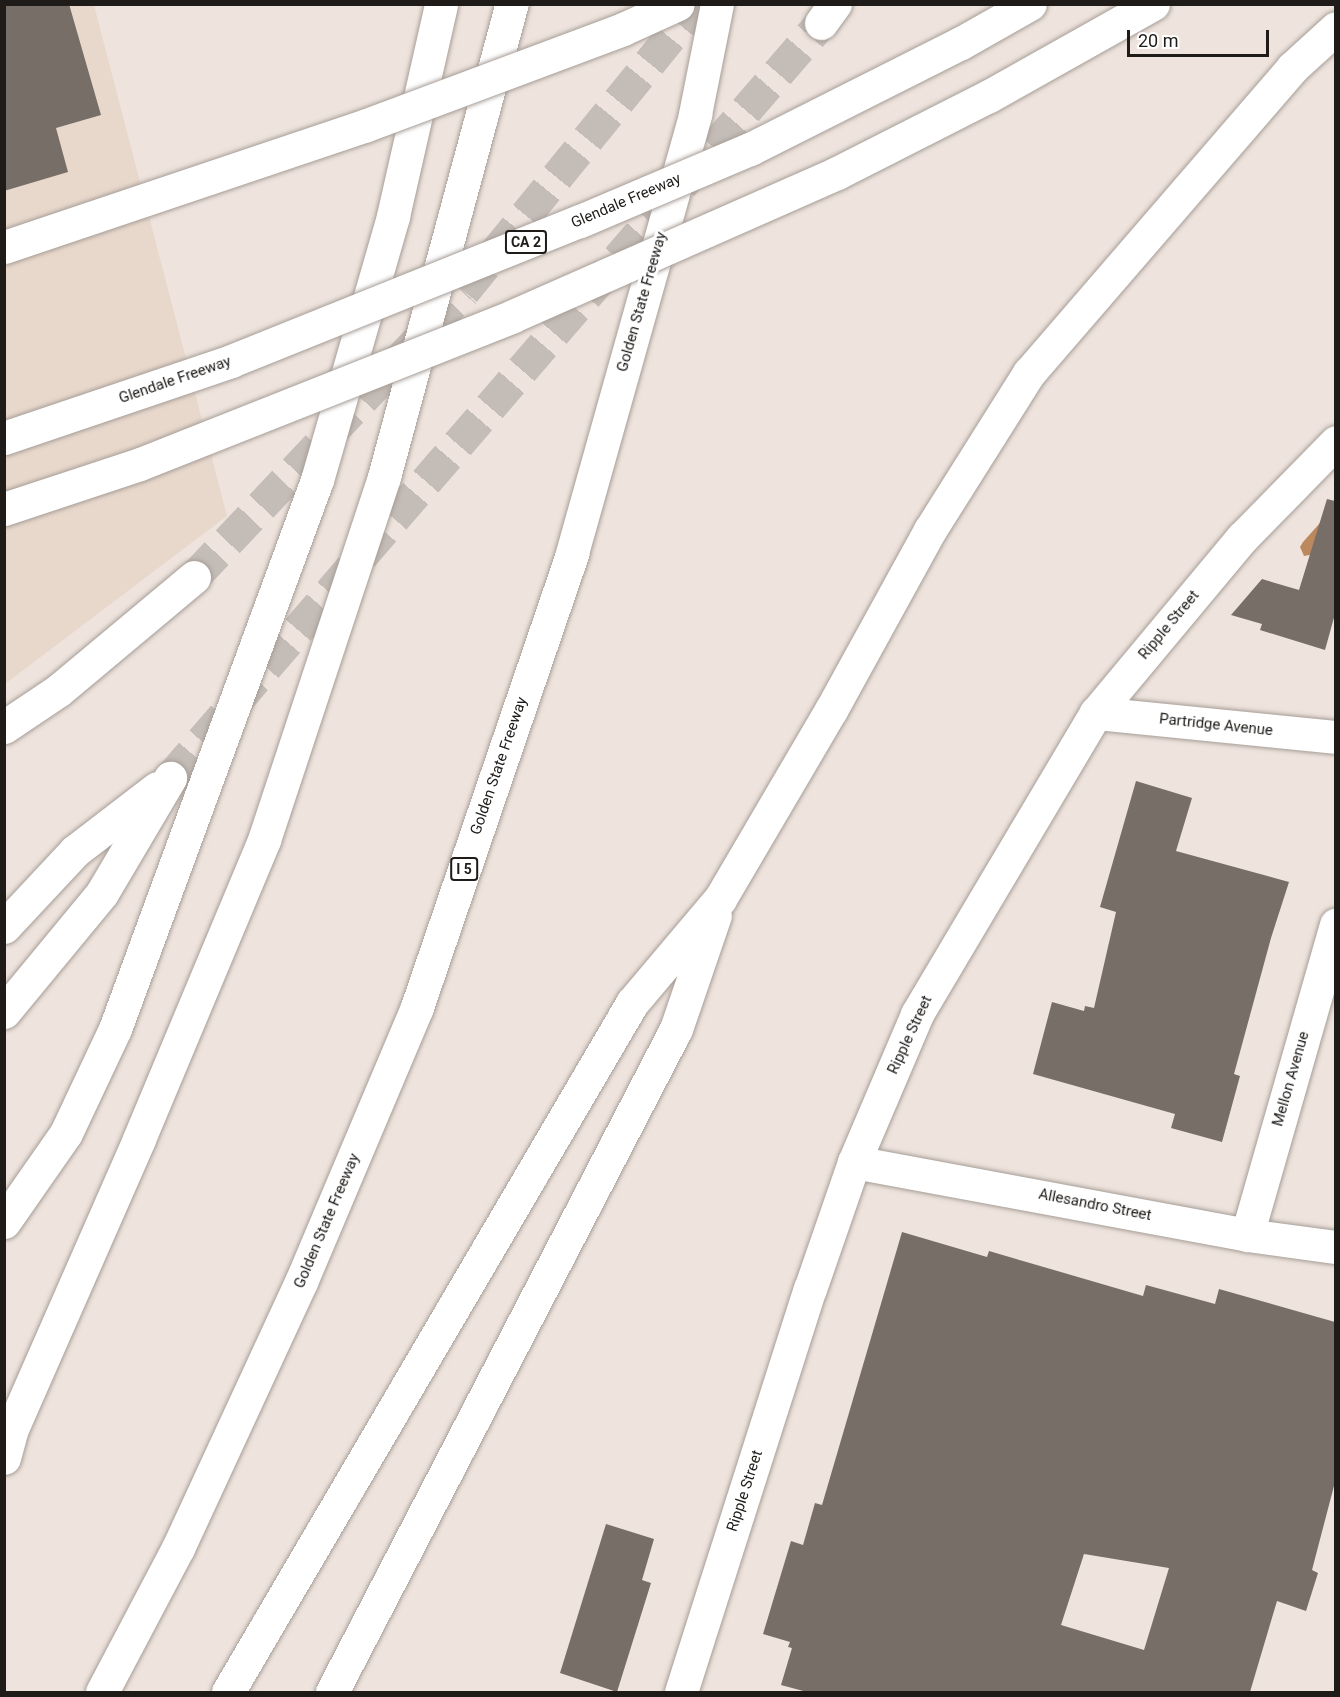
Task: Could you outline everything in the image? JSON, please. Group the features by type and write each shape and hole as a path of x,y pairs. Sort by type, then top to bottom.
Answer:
{"main road":[{"path":"6,1220 66,1133 115,1029 313,491 393,216 441,4"},
{"path":"7,1444 139,1139 264,840 384,477 512,4"},
{"path":"4,247 364,126 623,28 678,4"},
{"name":"Golden State Freeway","path":"102,1692 178,1548 302,1282 417,1007 572,553 695,114 717,4"},
{"name":"Glendale Freeway","path":"4,438 231,362 623,203 750,149 961,43 1030,4"},
{"path":"4,509 140,464 524,311 837,173 989,96 1153,4"},
{"path":"228,1692 632,1003 720,899 831,710 930,530 1029,373 1292,68 1335,28"},
{"name":"Ripple Street","path":"681,1692 810,1289 854,1162 917,1014 1096,713 1242,538 1335,442"},
{"path":"4,727 59,690 194,577"},
{"name":"Partridge Avenue","path":"1096,713 1335,737"},
{"path":"4,927 75,851 170,778 102,893 4,1012"},
{"path":"332,1692 676,1029 720,899"},
{"name":"Mellon Avenue","path":"1247,1234 1335,924"},
{"name":"Allesandro Street","path":"854,1162 1247,1234 1335,1247"}],"shaded area":[{"path":"5,5 94,5 227,516 5,684"},
{"path":"1335,506 1335,560 1321,553 1304,556 1300,547 1303,542"}],"building":[{"path":"4,4 69,4 101,115 56,128 68,172 4,191"},
{"path":"1327,499 1335,501 1335,614 1325,650 1260,630 1262,624 1231,615 1262,579 1299,590"},
{"path":"1136,781 1192,798 1176,851 1289,882 1271,938 1234,1074 1240,1076 1222,1142 1171,1128 1175,1114 1033,1074 1052,1002 1084,1011 1085,1006 1094,1008 1116,912 1100,907"},
{"path":"902,1232 987,1257 989,1251 1143,1296 1146,1285 1215,1304 1219,1289 1335,1322 1335,1482 1312,1570 1318,1573 1306,1611 1277,1601 1250,1692 807,1692 781,1685 792,1648 788,1647 790,1642 763,1634 791,1541 803,1545 815,1503 822,1505","holes":["1084,1554 1169,1568 1144,1650 1061,1625"]},
{"path":"606,1524 654,1539 642,1580 651,1583 617,1692 560,1673"}],"tunnel":[{"path":"194,577 464,291 697,4"},
{"path":"170,778 821,23"}]}
